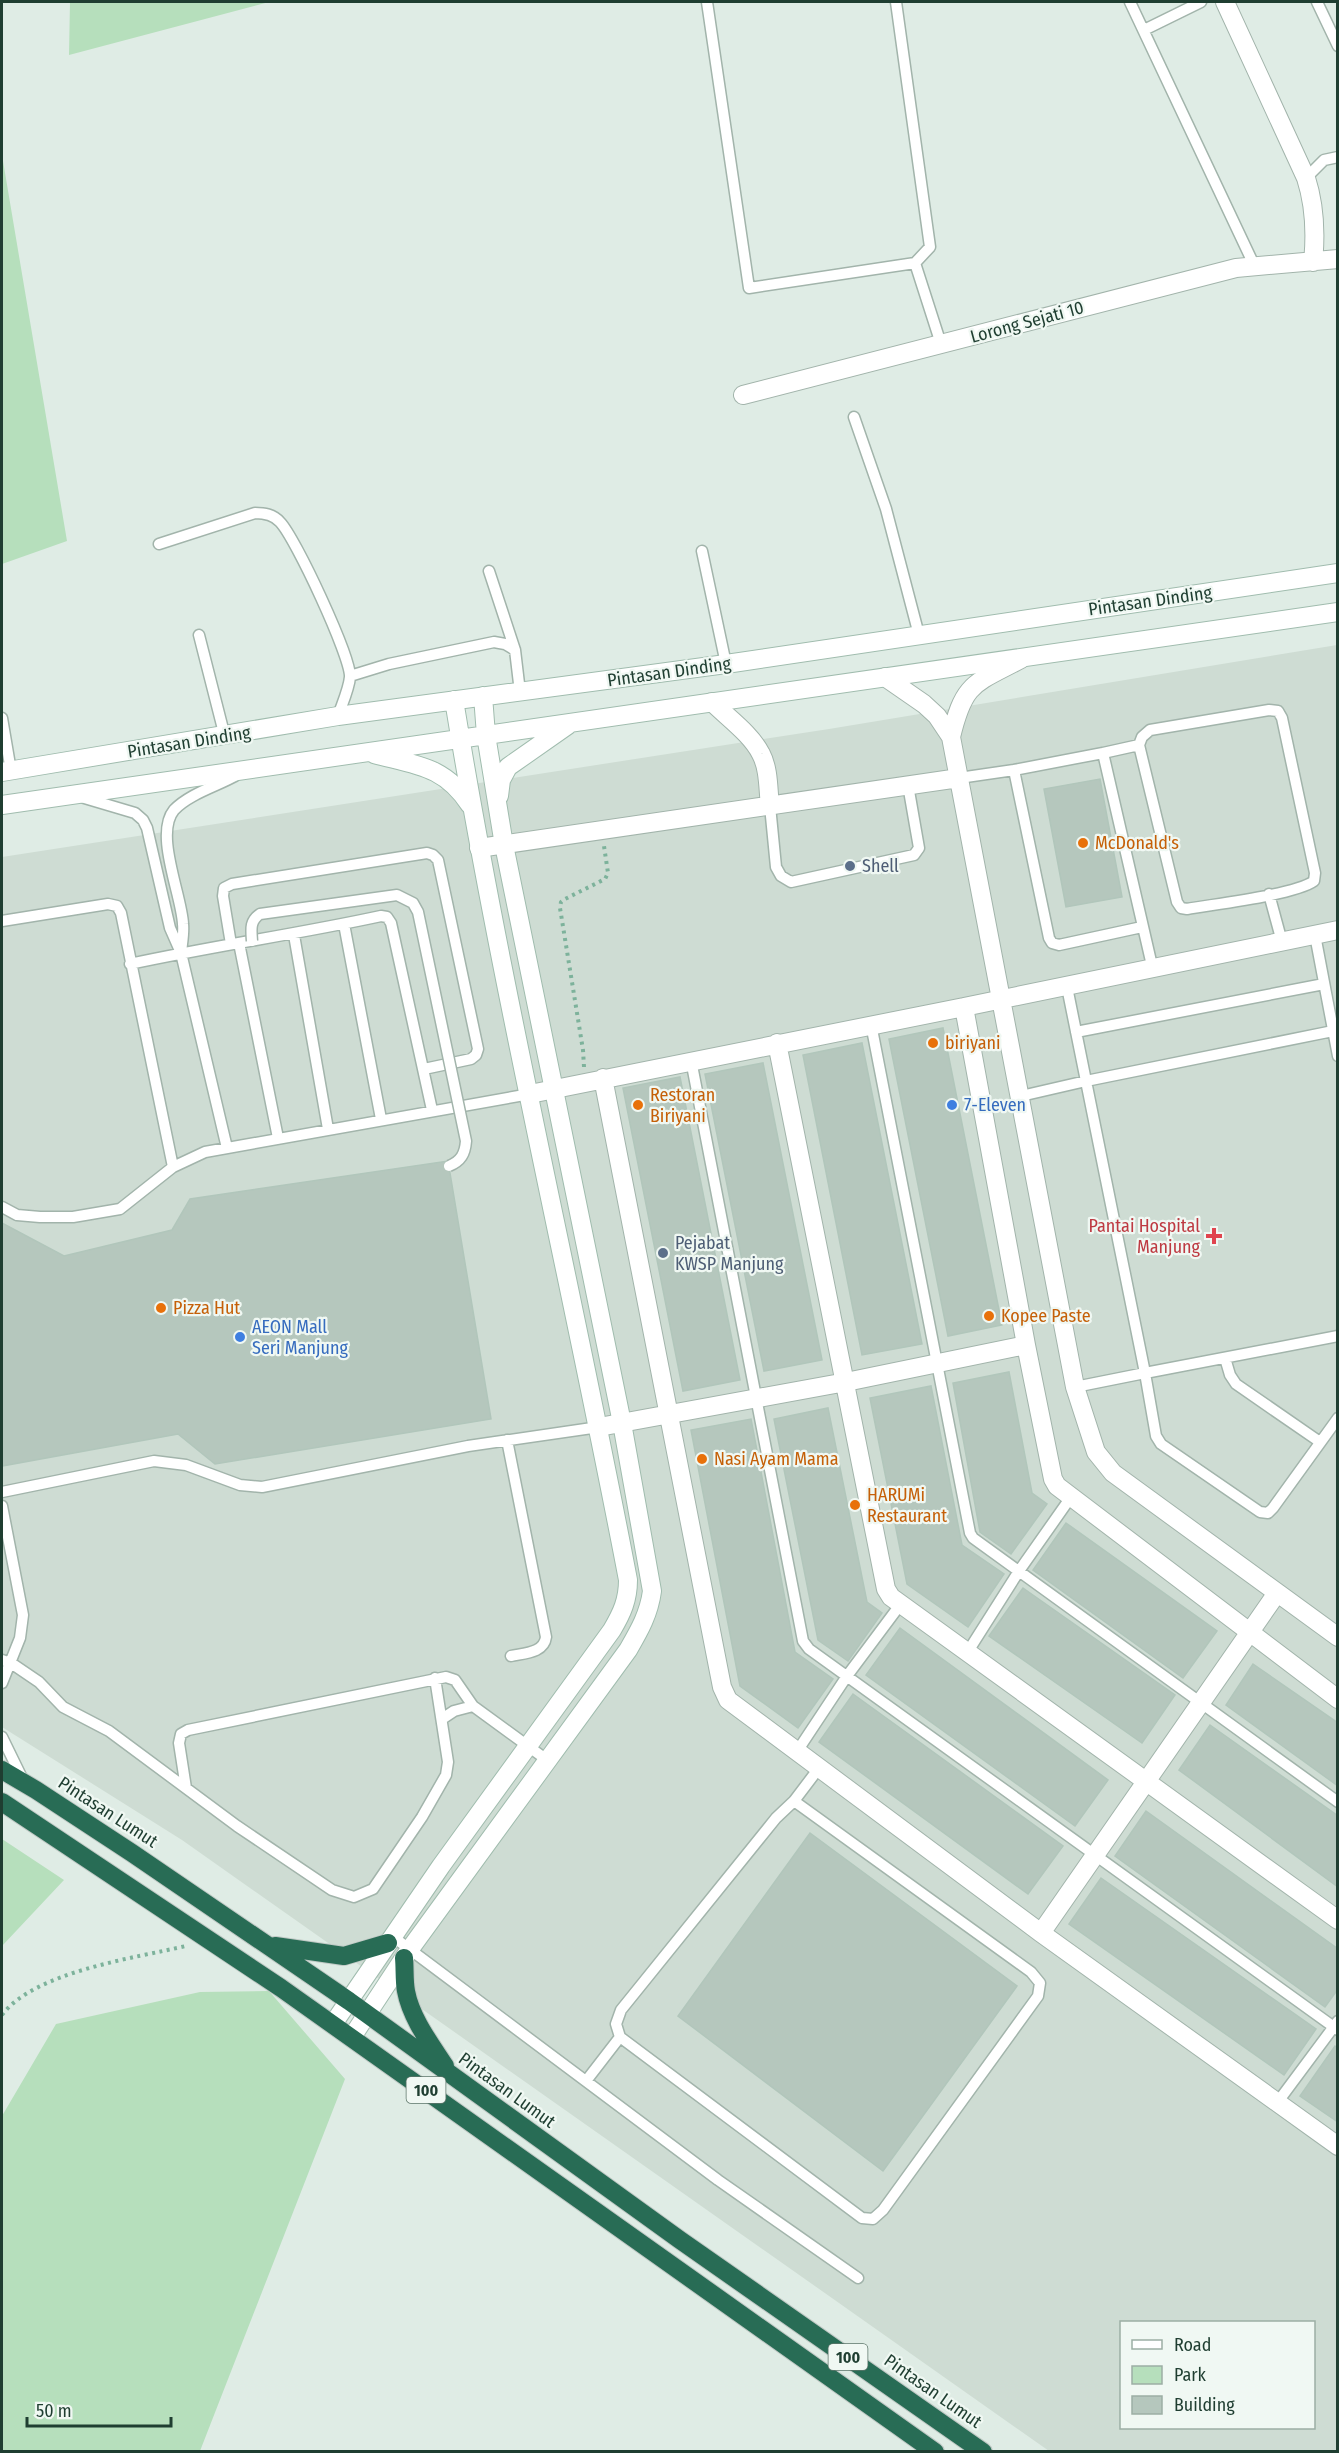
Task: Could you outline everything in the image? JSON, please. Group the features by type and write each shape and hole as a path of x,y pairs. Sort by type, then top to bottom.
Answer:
{"highway":[{"name":"Pintasan Lumut","path":"2,1770 267,1944 368,2014 713,2263 983,2451"},
{"name":"100","path":"2,1802 352,2037 935,2451"},
{"path":"267,1944 344,1956 390,1940"},
{"path":"407,1954 406,1991 422,2031 450,2074"}],"street":[{"path":"1225,2 1306,178 1313,199 1316,240 1313,262"},
{"name":"Lorong Sejati 10","path":"743,396 1236,268 1338,259"},
{"name":"Pintasan Dinding","path":"6,772 225,737 338,716 726,664 1338,573"},
{"name":"Pintasan Dinding","path":"2,805 1338,612"},
{"path":"1026,657 977,682 962,697 951,737 1075,1387 1096,1452 1113,1473 1338,1637"},
{"path":"885,677 930,710 951,737"},
{"path":"352,2037 407,1954 628,1650 650,1605 651,1578 622,1423 497,807 486,735 483,696"},
{"path":"333,2024 527,1745 612,1630 626,1605 628,1580 599,1427 479,848 454,700"},
{"path":"712,702 754,743 762,755 768,779 770,806"},
{"path":"497,807 501,780 508,767 572,722"},
{"path":"367,752 426,767 450,780 460,789 473,809"},
{"path":"479,848 959,778"},
{"path":"530,1094 871,1024 1153,970 1338,930"},
{"path":"964,1007 1053,1479 1057,1486 1071,1497 1338,1699"},
{"path":"777,1043 846,1382 885,1589 900,1605 1338,1920"},
{"path":"603,1078 722,1687 728,1700 796,1753 1041,1933 1338,2146"},
{"path":"599,1427 846,1382 1026,1345"},
{"path":"1041,1933 1277,1593"}],"lane":[{"path":"706,2 749,288 915,263 930,247 896,2"},
{"path":"1130,2 1255,267"},
{"path":"1144,30 1201,2"},
{"path":"1317,2 1338,46"},
{"path":"1306,178 1324,160 1338,157"},
{"path":"915,263 941,344"},
{"path":"854,417 886,509 919,636"},
{"path":"159,544 255,513 266,513 278,519 289,533 311,576 346,658 350,676 338,716"},
{"path":"702,551 726,664"},
{"path":"489,571 515,650 520,692"},
{"path":"199,635 225,737"},
{"path":"350,676 389,664 494,642 505,644 515,650"},
{"path":"1269,710 1278,711 1282,718 1315,873 1314,881 1307,886 1269,894 1187,909 1180,908 1138,745 1150,730 1269,710"},
{"path":"2,718 6,772"},
{"path":"959,778 1014,770 1138,745"},
{"path":"1103,753 1153,970"},
{"path":"181,953 183,924 167,838 168,822 174,811 184,802 252,768"},
{"path":"1014,770 1049,938 1052,943 1059,945 1142,927"},
{"path":"770,806 776,867 781,876 791,882 914,855 919,848 908,785"},
{"path":"72,794 135,813 143,820 147,828 170,928 181,953 227,1148"},
{"path":"278,1138 223,896 224,888 232,884 427,854 434,855 438,860 478,1049 476,1055 471,1059 424,1069"},
{"path":"1269,894 1282,942"},
{"path":"252,940 253,919 260,914 397,895 413,903 418,912 466,1141 465,1151 458,1162 449,1166"},
{"path":"2,921 108,904 117,906 121,914 172,1167"},
{"path":"130,964 381,916 387,918 391,922 432,1110"},
{"path":"344,924 381,1119"},
{"path":"294,934 328,1129"},
{"path":"1315,935 1338,1056"},
{"path":"1076,1032 1324,984"},
{"path":"1067,987 1156,1436 1161,1444 1260,1512 1268,1513 1274,1508 1338,1418"},
{"path":"871,1024 970,1533 973,1538 1338,1802"},
{"path":"1021,1096 1333,1031"},
{"path":"691,1060 758,1398 803,1641 809,1649 1336,2026 1277,2103"},
{"path":"2,1207 17,1215 40,1217 73,1217 120,1209 172,1167 205,1152 530,1094"},
{"path":"1075,1387 1338,1336"},
{"path":"1226,1358 1230,1376 1236,1384 1320,1442"},
{"path":"2,1492 154,1461 186,1465 240,1485 262,1487 507,1440 599,1427"},
{"path":"507,1440 546,1637 545,1644 539,1649 511,1656"},
{"path":"967,1653 1019,1571 1071,1497"},
{"path":"2,1506 23,1615 20,1638 6,1661 2,1683"},
{"path":"796,1753 847,1676 900,1605"},
{"path":"6,1661 39,1682 63,1707 110,1731 186,1788 332,1890 354,1897 374,1889 422,1818 446,1775 448,1762 435,1678"},
{"path":"186,1788 179,1743 181,1734 188,1730 446,1677 455,1680 472,1706 546,1760"},
{"path":"442,1719 454,1711 472,1706"},
{"path":"2,1737 25,1784"},
{"path":"794,1801 1031,1971 1040,1983 1038,1996 883,2210 873,2219 862,2218 620,2037 616,2024 621,2010 819,1768"},
{"path":"390,1940 586,2081 718,2180 858,2278"},
{"path":"586,2081 620,2037"}],"path":[{"path":"584,1083 583,1050 560,908 561,902 565,899 605,879 608,873 602,830"},
{"path":"2,2015 8,2006 48,1982 77,1972 210,1940"}],"shaded area":[{"path":"1337,645 1337,2451 1049,2451 182,1840 2,1727 2,857 829,729"}],"green space":[{"path":"70,2 269,2 69,55"},
{"path":"2,155 67,541 2,564"},
{"path":"2,1839 64,1880 2,1946"},
{"path":"269,1991 345,2079 200,2451 2,2451 2,2116 56,2024 200,1992"}],"building":[{"name":"McDonald's","path":"1100,779 1122,897 1066,907 1044,789"},
{"path":"943,1028 1002,1325 948,1336 889,1039"},
{"path":"862,1043 922,1344 862,1355 803,1055"},
{"path":"763,1063 822,1360 764,1371 705,1074"},
{"path":"680,1077 740,1380 683,1391 623,1088"},
{"name":"AEON Mall Seri Manjung","path":"448,1161 491,1419 215,1464 178,1434 2,1466 2,1223 64,1256 172,1230 190,1199"},
{"path":"1009,1372 1032,1493 1047,1504 1011,1554 980,1532 953,1383"},
{"path":"931,1386 962,1545 1004,1574 968,1627 907,1584 870,1398"},
{"path":"828,1408 867,1602 882,1613 848,1661 818,1640 774,1419"},
{"path":"751,1419 795,1652 833,1679 798,1728 740,1686 691,1430"},
{"path":"1066,1523 1217,1631 1183,1678 1033,1570"},
{"path":"1023,1588 1175,1695 1142,1743 989,1636"},
{"path":"900,1628 1108,1780 1075,1826 866,1675"},
{"path":"1253,1664 1338,1723 1338,1786 1226,1705"},
{"path":"853,1694 1063,1846 1028,1894 819,1742"},
{"path":"1210,1725 1338,1816 1338,1887 1179,1770"},
{"path":"1146,1811 1338,1949 1338,1989 1325,2007 1115,1856"},
{"path":"810,1833 1017,1986 883,2171 678,2016"},
{"path":"1101,1878 1316,2029 1284,2075 1069,1924"},
{"path":"1335,2046 1338,2048 1338,2122 1300,2096"}],"place":[{"name":"McDonald's","path":"1083,843"},
{"name":"Shell","path":"850,866"},
{"name":"biriyani","path":"933,1043"},
{"name":"Restoran Biriyani","path":"638,1105"},
{"name":"7-Eleven","path":"952,1105"},
{"name":"Pantai Hospital Manjung","path":"1214,1236"},
{"name":"Pejabat KWSP Manjung","path":"663,1253"},
{"name":"Pizza Hut","path":"161,1308"},
{"name":"Kopee Paste","path":"989,1316"},
{"name":"AEON Mall Seri Manjung","path":"240,1337"},
{"name":"Nasi Ayam Mama","path":"702,1459"},
{"name":"HARUMi Restaurant","path":"855,1505"}]}
